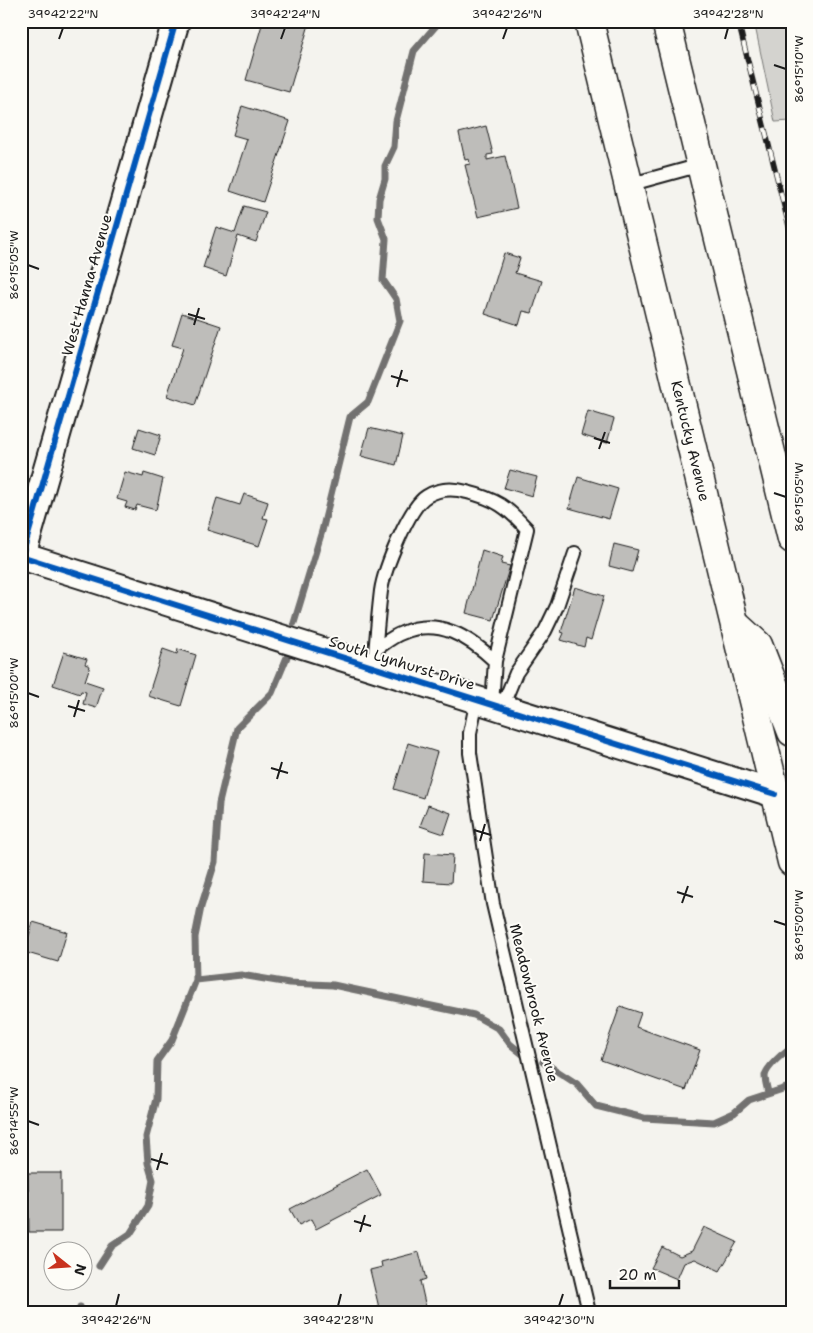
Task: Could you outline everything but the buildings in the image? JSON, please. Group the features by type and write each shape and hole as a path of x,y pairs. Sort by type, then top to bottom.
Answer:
{"main road":[{"name":"Kentucky Avenue","path":"589,21 734,624 783,799 792,862"},
{"path":"666,21 792,539"},
{"path":"734,624 758,646 792,732"}],"street":[{"name":"West Hanna Avenue","path":"22,556 176,21"},
{"name":"South Lynhurst Drive","path":"22,556 375,658 490,704 783,799"}],"lane":[{"path":"628,185 701,165"},
{"path":"375,658 382,589 400,536 413,510 426,496 450,488 482,495 508,508 527,529 495,661 490,704"},
{"path":"490,704 516,674 549,623 564,588 574,553"},
{"path":"375,658 401,633 417,628 436,627 456,632 476,643 495,661"},
{"name":"Meadowbrook Avenue","path":"490,704 470,732 470,752 493,904 590,1312"}],"shaded area":[{"path":"754,21 792,21 792,121 775,122"}],"waterway":[{"path":"294,623 322,531 350,417 368,402 400,321 396,299 383,280 386,239 378,218 379,199 385,179 385,166 394,147 396,121 414,51 440,21"},
{"path":"99,1266 112,1246 130,1234 148,1206 153,1180 148,1163 146,1137 156,1099 157,1061 172,1040 196,980 195,937 201,907 215,862 219,803 237,728 272,693 287,657"},
{"path":"196,980 241,975 289,983 333,985 474,1015 499,1029 510,1044 525,1056"},
{"path":"768,1092 765,1078 766,1073 776,1060 792,1048"},
{"path":"543,1062 577,1084 596,1106 644,1118 714,1122 734,1113 749,1100 792,1086"},
{"path":"79,1312 80,1307"}],"railway":[{"path":"738,21 792,238"}],"cycle path":[{"path":"22,556 176,21"},
{"path":"21,556 775,794"}]}
